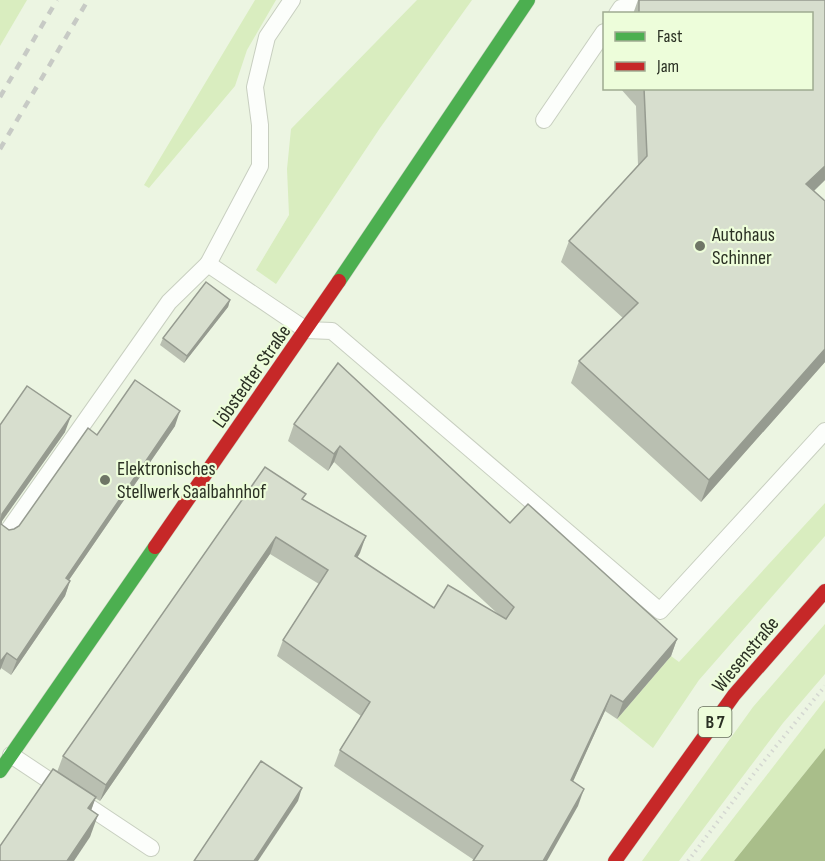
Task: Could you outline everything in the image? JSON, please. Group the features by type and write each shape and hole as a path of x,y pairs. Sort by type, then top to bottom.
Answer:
{"street":[{"name":"Löbstedter Straße","path":"0,771 306,330 528,0"},
{"name":"Wiesenstraße","path":"615,861 734,695 825,591"}],"lane":[{"path":"5,535 169,302 208,264 260,166 260,125 255,87 267,37 292,0"},
{"path":"618,12 621,8 668,6"},
{"path":"544,120 603,33"},
{"path":"208,264 306,330 332,331 660,611 825,431"},
{"path":"11,755 151,848"}],"path":[{"path":"688,861 756,771 825,686"}],"shaded area":[{"path":"0,0 27,0 0,46"},
{"path":"255,0 276,0 247,50 235,86 149,188 144,185"},
{"path":"417,0 472,0 380,128 276,284 256,270 289,215 287,169 291,129"},
{"path":"825,503 825,536 699,680 653,748 617,719 671,656 679,662"},
{"path":"825,624 825,674 783,723 679,861 642,861 753,707"},
{"path":"825,700 825,748 734,861 700,861"},
{"path":"825,748 825,861 734,861"}],"building":[{"name":"Autohaus Schinner","path":"639,0 825,0 825,166 806,184 825,201 825,349 709,480 579,361 638,303 569,241 647,156 644,90 813,90 813,12 639,12"},
{"path":"206,282 230,300 187,356 163,338"},
{"path":"338,363 510,523 528,504 677,639 623,702 611,695 571,780 584,789 543,861 473,861 483,846 340,750 370,702 283,640 328,570 276,537 106,785 63,756 265,467 306,494 302,499 366,536 355,556 434,608 448,585 506,619 514,607 340,446 334,454 294,424"},
{"path":"135,380 180,411 66,578 70,581 17,660 7,653 0,662 0,425 27,386 71,416 2,514 1,524 9,530 19,526 88,428 97,435"},
{"path":"261,761 302,788 254,861 194,861"},
{"path":"53,769 96,797 88,808 98,815 67,861 0,861 0,846"}],"railway":[{"path":"0,97 57,0"},
{"path":"0,149 88,0"}],"traffic: fast":[{"path":"339,281 528,0"},
{"path":"0,771 155,547"}],"traffic: jam":[{"path":"155,547 339,281"},
{"path":"615,861 734,695 825,591"}],"place":[{"name":"Autohaus Schinner","path":"700,246"},
{"name":"Elektronisches Stellwerk Saalbahnhof","path":"105,480"}]}
